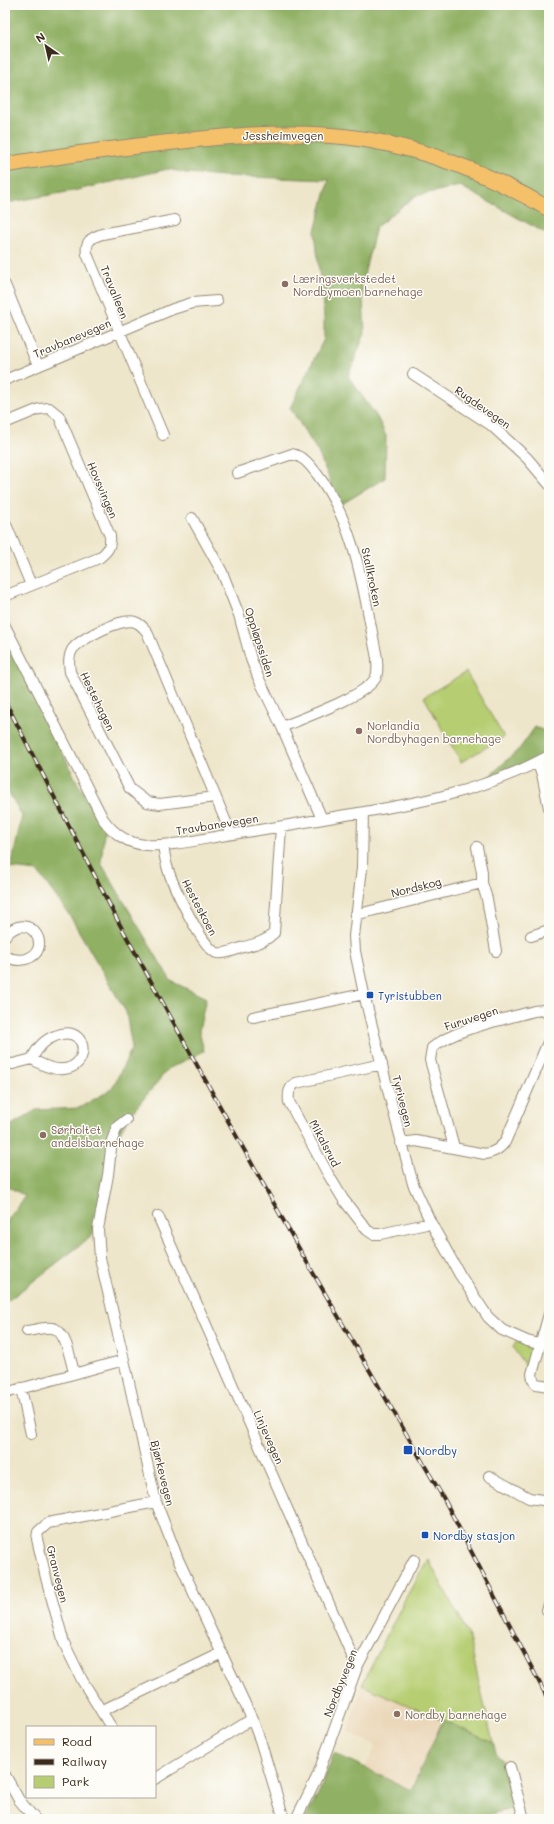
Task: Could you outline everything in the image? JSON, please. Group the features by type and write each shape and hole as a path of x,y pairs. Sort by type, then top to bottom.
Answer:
{"main road":[{"name":"Jessheimvegen","path":"5,165 75,153 241,134 306,133 349,137 378,142 433,156 484,175 549,209"}],"street":[{"name":"Travalleen","path":"163,435 118,331 87,254 86,247 88,241 94,236 176,220"},
{"path":"5,285 38,366"},
{"name":"Travbanevegen","path":"5,380 118,331 183,305 217,301"},
{"name":"Rugdevegen","path":"412,374 491,425 527,458 549,484"},
{"name":"Hovsvingen","path":"5,423 39,409 49,408 58,416 110,536 111,545 107,552 99,558 5,596"},
{"name":"Stallkroken","path":"237,473 292,454 300,456 304,459 324,484 345,523 356,554 377,658 378,670 376,677 371,683 354,694 323,710 282,727"},
{"name":"Oppløpssiden","path":"192,518 222,572 239,615 251,660 322,820"},
{"path":"5,522 31,585"},
{"name":"Hestehagen","path":"215,797 187,802 160,804 147,802 130,789 70,672 70,654 78,643 83,639 121,622 135,621 142,625 147,632 231,834"},
{"name":"Travbanevegen","path":"5,626 103,819 119,836 131,842 145,845 164,844 281,827 451,796 495,781 537,763 549,756"},
{"path":"537,763 542,774 549,808"},
{"name":"Tyrivegen","path":"363,813 362,868 356,915 355,951 364,994 413,1184 431,1223 470,1291 494,1323 515,1336 539,1344"},
{"name":"Hesteskoen","path":"164,844 166,865 177,892 198,932 212,951 223,953 261,943 274,933 281,827"},
{"path":"477,847 482,872 482,883 496,951"},
{"name":"Nordskog","path":"356,915 482,883"},
{"path":"5,936 16,927 25,926 33,930 39,938 40,946 36,953 29,958 21,960 11,959 5,956"},
{"path":"531,936 549,930"},
{"path":"253,1017 364,994"},
{"name":"Furuvegen","path":"454,1147 430,1060 432,1048 446,1038 459,1033 526,1014 543,1010 549,1015"},
{"path":"5,1063 13,1064 32,1058 53,1069 65,1068 75,1065 82,1058 84,1048 79,1039 70,1033 58,1035 46,1040 37,1048 32,1058"},
{"path":"402,1143 416,1142 454,1147 485,1154 499,1149 505,1142 549,1040"},
{"name":"Mikalsrud","path":"382,1064 296,1083 289,1090 289,1102 328,1174 343,1198 367,1230 373,1234 380,1234 431,1223"},
{"name":"Bjørkevegen","path":"126,1120 117,1127 113,1133 98,1240 100,1258 156,1502 178,1559 252,1719 284,1819"},
{"name":"Linjevegen","path":"158,1216 357,1668"},
{"path":"549,1314 539,1344 532,1374 533,1380 536,1384 549,1386"},
{"path":"27,1331 53,1328 59,1331 64,1338 74,1374"},
{"path":"5,1393 124,1360"},
{"path":"21,1388 31,1434"},
{"path":"489,1476 529,1498 549,1501"},
{"name":"Granvegen","path":"110,1726 82,1680 64,1643 46,1578 37,1539 38,1532 48,1523 156,1502"},
{"name":"Nordbyvegen","path":"296,1819 317,1778 357,1668 414,1560"},
{"path":"101,1711 222,1653"},
{"path":"156,1778 252,1719"},
{"path":"510,1767 524,1819"},
{"path":"5,1774 19,1800 35,1819"}],"shaded area":[{"path":"362,1685 443,1720 410,1790 365,1768 376,1745 348,1732"}],"green space":[{"path":"5,5 549,5 549,235 460,186 415,196 376,227 362,283 365,333 348,376 377,417 386,436 385,478 337,507 329,478 318,452 290,408 324,339 324,317 315,231 329,180 224,176 186,173 168,169 73,191 5,204"},
{"path":"5,617 33,692 78,784 105,824 101,863 171,981 206,998 199,1031 204,1051 168,1069 127,1119 114,1146 110,1197 92,1236 5,1303 5,1224 25,1196 5,1185 5,1129 36,1110 79,1108 112,1089 132,1048 126,1012 70,916 37,871 11,868 22,816 5,786"},
{"path":"466,672 504,737 461,762 424,697"},
{"path":"535,727 549,733 549,759 478,787 520,748"},
{"path":"516,1341 527,1346 532,1352 532,1359 528,1370 513,1348"},
{"path":"428,1559 468,1634 493,1743 362,1685 405,1599"},
{"path":"443,1720 493,1743 496,1752 508,1769 519,1807 471,1819 446,1819 446,1817 305,1819 320,1790 334,1753 411,1790"}],"railway":[{"path":"5,701 119,923 301,1252 444,1499 549,1701"}],"place":[{"name":"Læringsverkstedet Nordbymoen barnehage","path":"285,284"},
{"name":"Norlandia Nordbyhagen barnehage","path":"359,731"},
{"name":"Tyristubben","path":"370,995"},
{"name":"Sørholtet andelsbarnehage","path":"43,1135"},
{"name":"Nordby","path":"408,1450"},
{"name":"Nordby stasjon","path":"425,1535"},
{"name":"Nordby barnehage","path":"397,1714"}]}
